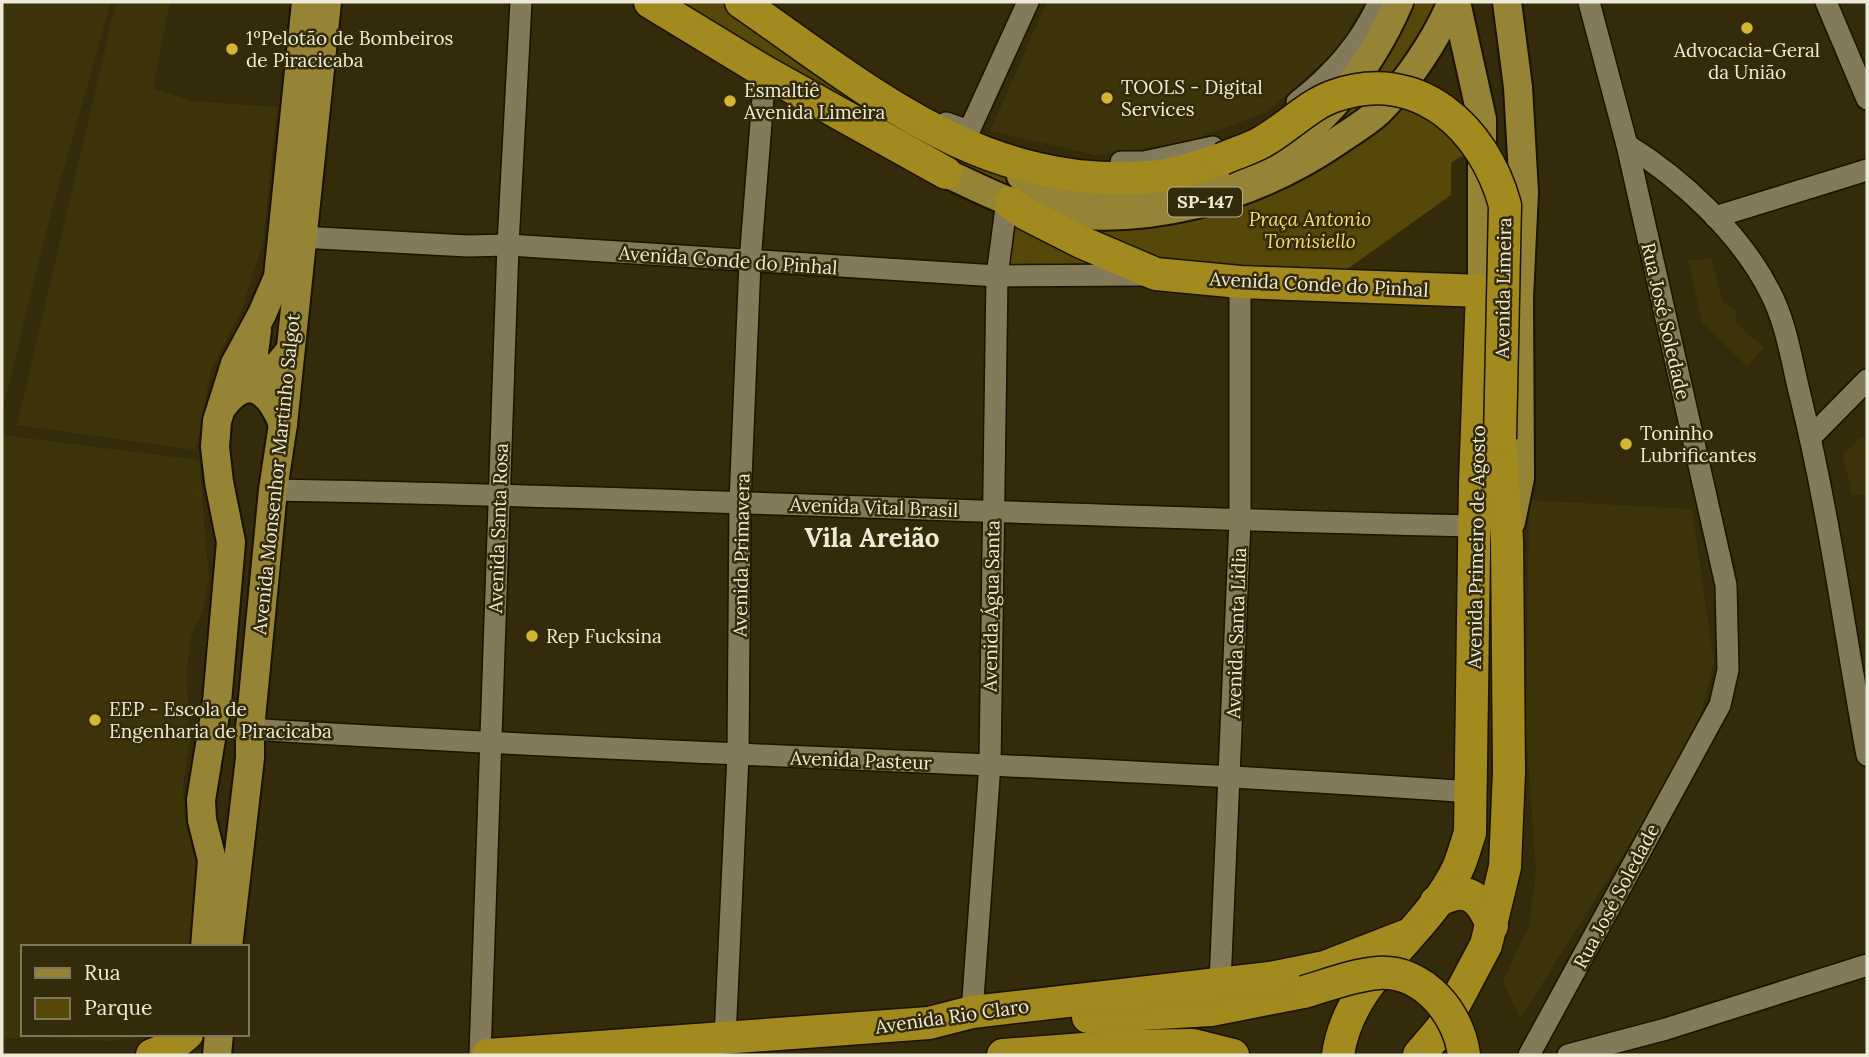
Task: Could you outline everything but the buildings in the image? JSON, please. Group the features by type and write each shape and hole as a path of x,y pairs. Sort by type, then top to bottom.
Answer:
{"highway":[{"name":"Avenida Limeira","path":"742,2 810,52 903,112 1026,169 1076,177 1152,177 1222,159 1261,143 1332,96 1367,89 1402,91 1435,104 1456,120 1480,145 1497,176 1505,205 1500,439 1507,540"},
{"name":"SP-147","path":"660,6 765,72 946,173"},
{"name":"Avenida Conde do Pinhal","path":"1009,201 1026,214 1082,242 1156,274 1240,282 1482,291"},
{"name":"Avenida Primeiro de Agosto","path":"1338,1055 1341,1029 1370,981 1436,902 1458,869 1470,833 1482,291"},
{"name":"Avenida Primeiro de Agosto","path":"1429,1054 1464,990 1492,926 1505,867 1508,772 1507,540"},
{"name":"Avenida Primeiro de Agosto","path":"1429,1054 1480,992 1516,900 1519,867 1508,772"},
{"path":"1436,902 1452,893 1471,895 1485,907 1492,926"},
{"name":"Avenida Rio Claro","path":"488,1055 929,1023 972,1012 1220,983 1325,967 1409,934"},
{"path":"929,1023 1012,1023 1211,1010 1304,992 1380,973 1398,975 1441,999 1455,1022 1464,1055"},
{"path":"152,1055 170,1048 185,1036"},
{"path":"171,1055 186,1036"},
{"path":"1003,1055 1125,1045 1233,1055"}],"main road":[{"name":"Avenida Monsenhor Martinho Salgot","path":"228,945 250,758 250,729 300,237 310,67 306,2"},
{"name":"Avenida Monsenhor Martinho Salgot","path":"205,945 212,860 202,820 201,800 217,702 231,542 219,482 215,447 217,421 235,364 278,277 310,67 327,2"},
{"name":"Avenida Limeira","path":"964,138 1021,176 1085,193 1168,192 1210,181 1259,164 1300,137 1340,95 1368,60 1399,2"},
{"name":"SP-147","path":"946,173 1009,201 1041,210 1082,214 1192,206 1265,183 1312,158 1375,114 1421,56 1454,2"},
{"name":"Avenida Primeiro de Agosto","path":"1454,2 1482,119 1482,291"},
{"name":"Avenida Primeiro de Agosto","path":"1507,2 1518,87 1524,192 1519,298 1520,478 1507,540"},
{"path":"262,314 254,341 253,360 260,368 275,369 288,353"},
{"path":"224,405 233,392 260,391 275,404 283,424"},
{"path":"217,702 223,744 230,757 242,762 250,758"},
{"path":"217,1055 219,1036"}],"street":[{"name":"Avenida Santa Rosa","path":"480,1055 508,245 521,2"},
{"path":"1028,2 964,138 1069,161 1144,162 1206,149 1247,134 1319,85 1352,47 1379,2"},
{"path":"1826,2 1867,99"},
{"name":"Rua José Soledade","path":"1529,1055 1720,705 1728,670 1726,584 1595,4"},
{"name":"Avenida Primavera","path":"725,1038 738,755 740,502 750,262 765,72"},
{"path":"1626,145 1663,167 1715,217 1771,294 1785,334 1810,438 1860,666 1867,755"},
{"path":"1715,217 1867,170"},
{"name":"Avenida Água Santa","path":"972,1012 990,764 997,276 1009,201"},
{"name":"Avenida Conde do Pinhal","path":"300,237 468,246 508,245 997,276 1156,274"},
{"name":"Avenida Santa Lidia","path":"1220,983 1240,521 1240,282"},
{"path":"1810,438 1867,380"},
{"name":"Avenida Vital Brasil","path":"273,490 499,494 1240,521 1475,526"},
{"name":"Avenida Pasteur","path":"250,729 492,744 1231,775 1472,792"},
{"path":"1568,1055 1666,1029 1867,965"}],"shaded area":[{"path":"2,2 111,2 49,221 2,412"},
{"path":"116,2 170,2 153,88 193,101 277,107 263,243 242,309 211,370 196,450 17,425"},
{"path":"1047,2 1364,2 1340,46 1269,111 1185,143 1096,155 990,131"},
{"path":"1711,258 1723,302 1737,310 1736,323 1764,348 1747,366 1702,322 1688,261"},
{"name":"EEP - Escola de Engenharia de Piracicaba","path":"2,435 199,460 209,578 202,612 191,637 187,670 189,744 183,785 185,821 199,873 190,945 21,945 21,1036 150,1036 110,1041 33,1037 2,1039"},
{"path":"1861,437 1867,442 1867,494 1852,495 1843,454"},
{"path":"1529,500 1692,509 1714,662 1700,719 1651,810 1520,1019 1503,981 1529,926 1536,871 1526,732"}],"green space":[{"path":"649,2 740,2 842,74 977,156 1037,182 1113,196 1166,193 1216,180 1263,159 1305,130 1342,93 1374,50 1399,2 1445,2 1448,11 1388,102 1346,138 1298,167 1247,189 1183,208 1150,212 1080,213 1045,211 1021,206 956,178 786,83"},
{"name":"Praça Antonio Tornisiello","path":"1407,94 1478,146 1451,163 1451,195 1325,285 997,276 1006,219 1081,242 1108,227 1181,217"}],"place":[{"name":"Advocacia-Geral da União","path":"1747,28"},
{"name":"1ºPelotão de Bombeiros de Piracicaba","path":"232,49"},
{"name":"TOOLS - Digital Services","path":"1107,98"},
{"name":"Esmaltiê Avenida Limeira","path":"730,101"},
{"name":"Toninho Lubrificantes","path":"1626,444"},
{"name":"Rep Fucksina","path":"532,636"},
{"name":"EEP - Escola de Engenharia de Piracicaba","path":"95,720"}],"district":[{"name":"Vila Areião","path":"872,538"}]}
